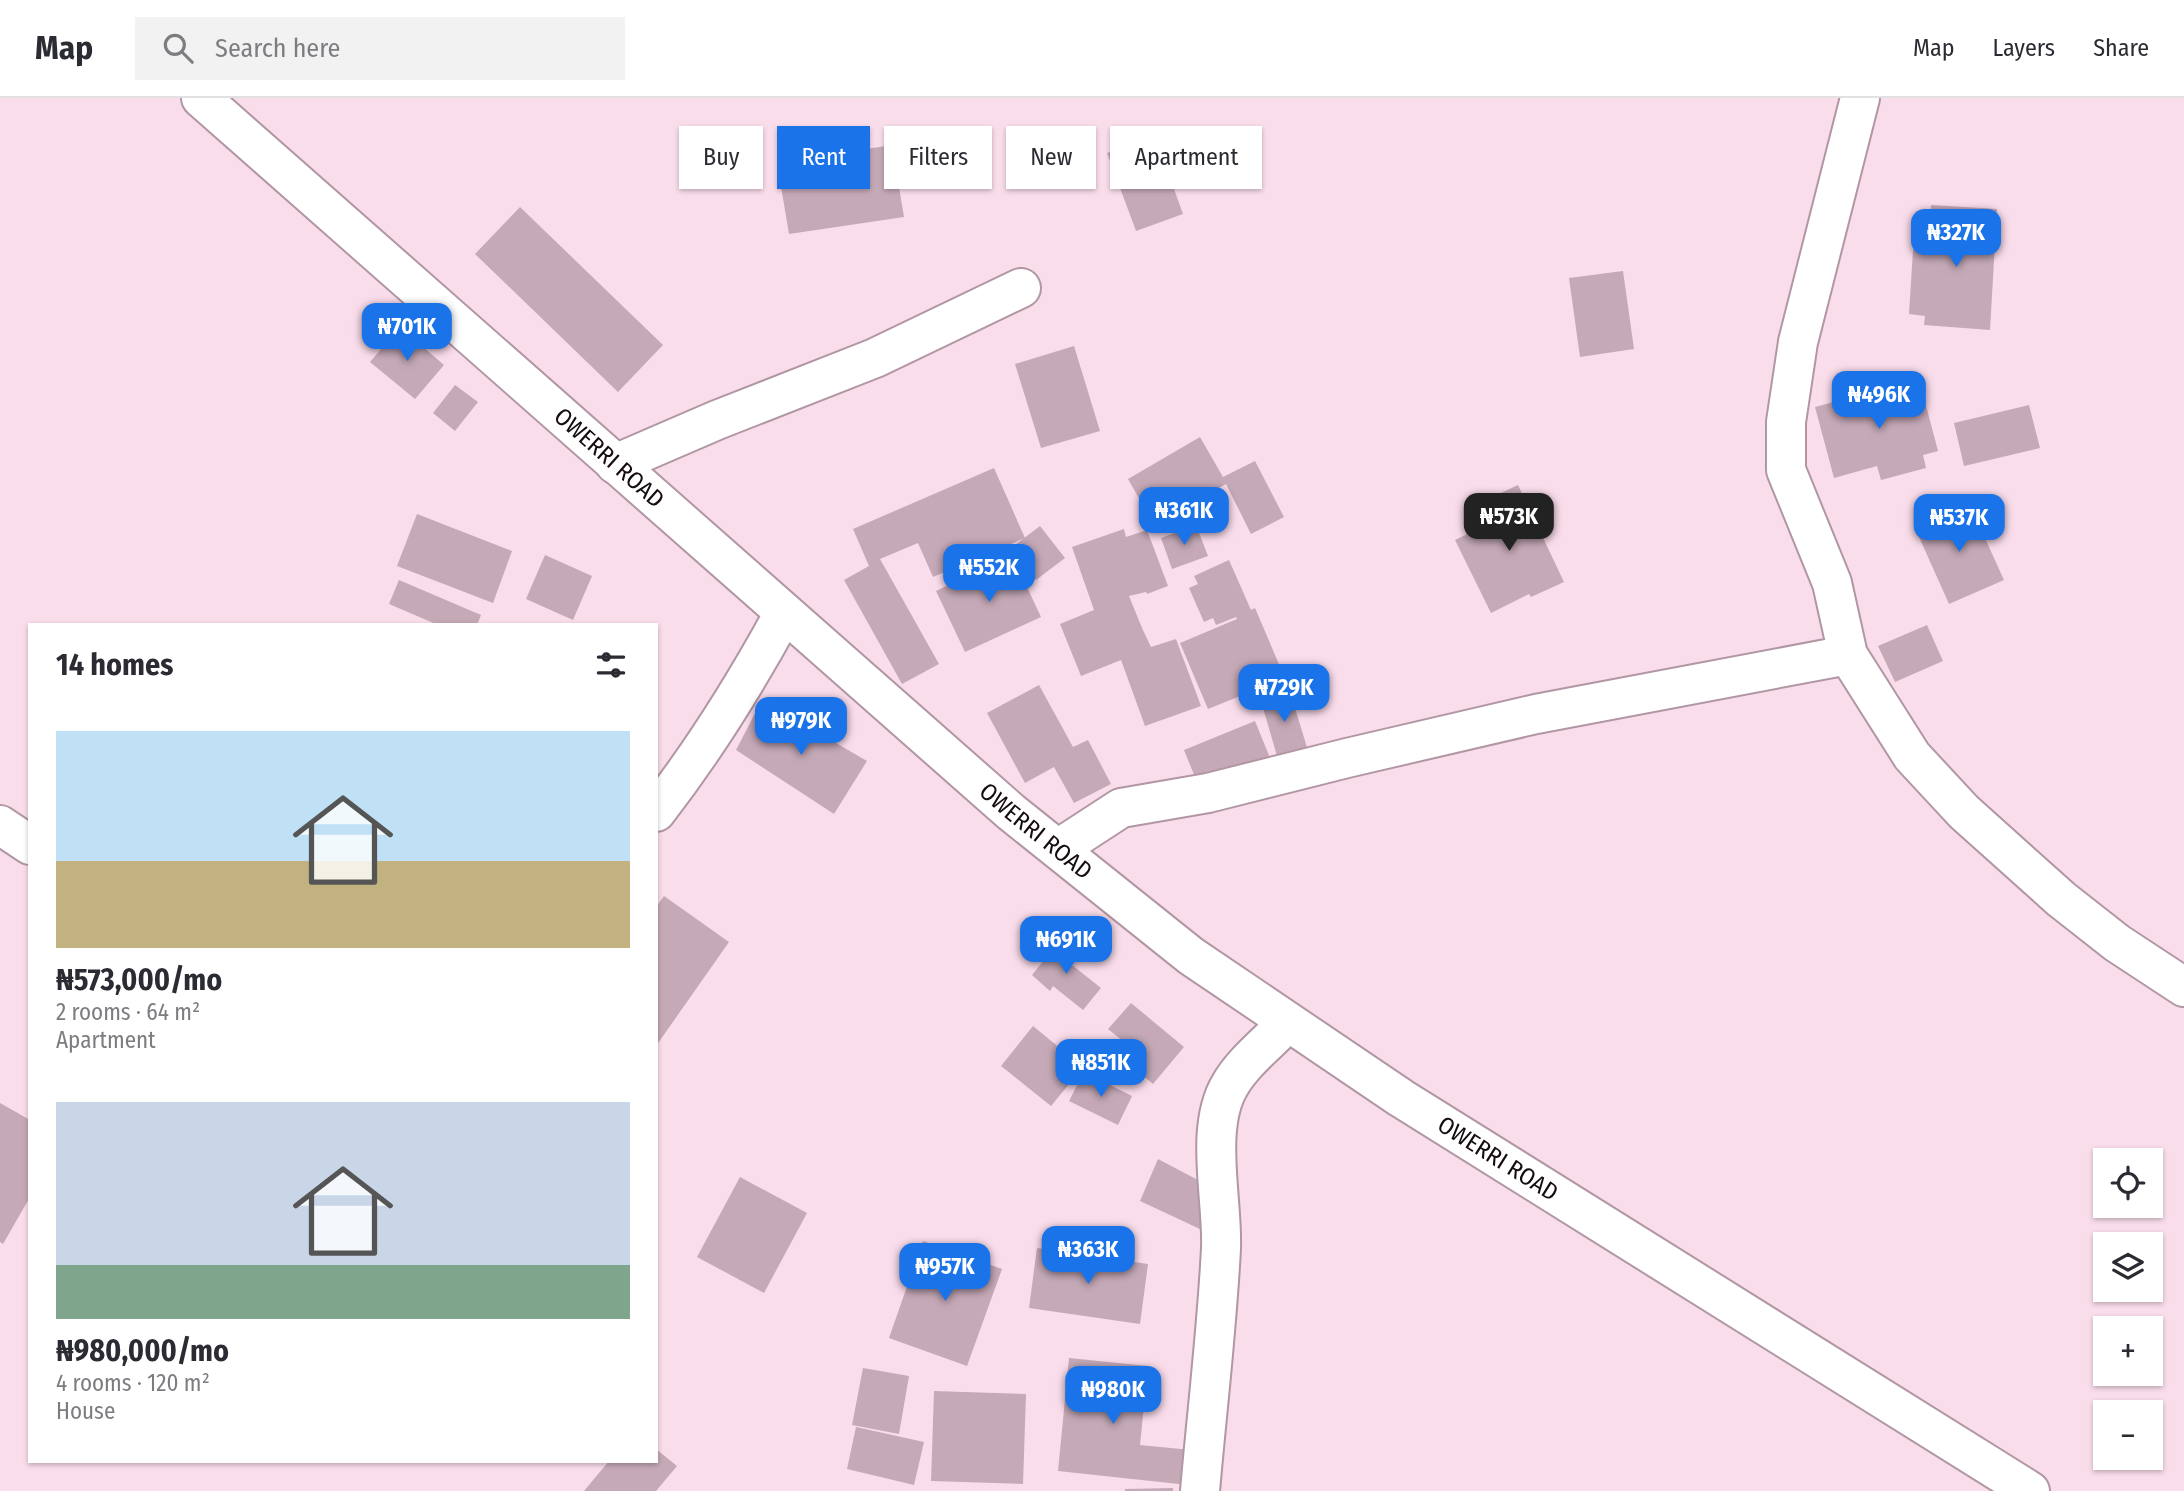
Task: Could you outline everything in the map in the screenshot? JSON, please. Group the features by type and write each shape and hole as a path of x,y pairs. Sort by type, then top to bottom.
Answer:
{"street":[{"name":"OWERRI ROAD","path":"201,98 1012,812 1191,956 1401,1098 2030,1491"},
{"path":"1860,98 1798,342 1786,422 1786,470 1832,583 1848,655 1912,756 1964,812 2061,899 2116,943 2184,987"},
{"path":"615,464 717,420 875,358 1021,288"},
{"path":"658,809 714,733 748,680 784,613"},
{"path":"1058,849 1121,808 1208,793 1536,714 1848,655"},
{"path":"0,825 28,844"},
{"path":"1200,1491 1217,1324 1221,1244 1217,1151 1219,1116 1229,1086 1287,1023"}],"building":[{"path":"884,146 884,189 899,189 904,217 789,234 781,189 870,189 870,148"},
{"path":"1120,189 1174,189 1183,214 1136,231"},
{"path":"1931,205 1997,209 1990,330 1924,325 1925,316 1909,314 1913,250 1929,251"},
{"path":"520,207 663,345 618,392 475,254"},
{"path":"1623,271 1634,349 1580,357 1569,278"},
{"path":"400,327 444,365 415,399 370,362"},
{"path":"1074,346 1100,431 1041,448 1015,364"},
{"path":"1919,379 1938,451 1923,455 1926,468 1881,480 1877,466 1834,478 1815,407"},
{"path":"455,385 478,402 455,431 433,413"},
{"path":"2029,405 2040,448 1964,466 1954,423"},
{"path":"1200,437 1223,477 1255,461 1284,517 1251,534 1226,484 1154,525 1128,479"},
{"path":"994,468 1025,538 933,577 918,543 880,559 939,664 902,684 844,580 869,566 853,529"},
{"path":"1518,485 1564,582 1531,597 1529,594 1491,613 1455,540 1494,521 1484,501"},
{"path":"1969,503 2004,580 1949,604 1915,528"},
{"path":"417,514 512,551 493,603 397,566"},
{"path":"1196,525 1208,556 1172,569 1161,538"},
{"path":"1040,526 1065,558 1036,580 1011,548"},
{"path":"1124,529 1126,537 1147,530 1168,586 1147,594 1129,596 1142,628 1151,647 1176,639 1201,706 1145,726 1121,660 1081,676 1060,624 1094,610 1072,547"},
{"path":"545,555 592,576 573,620 526,599"},
{"path":"1012,555 1041,617 965,652 936,591"},
{"path":"1229,560 1251,610 1255,608 1287,683 1266,691 1265,686 1208,709 1180,643 1237,619 1236,617 1216,625 1213,618 1204,622 1189,588 1198,584 1194,576"},
{"path":"399,580 481,615 478,623 433,623 389,604"},
{"path":"1927,625 1943,661 1895,682 1878,646"},
{"path":"1039,685 1073,747 1088,740 1111,784 1074,803 1054,767 1025,783 987,713"},
{"path":"1288,685 1309,754 1279,763 1259,694"},
{"path":"762,700 867,761 834,814 736,750"},
{"path":"1255,721 1270,758 1199,787 1184,750"},
{"path":"664,896 729,942 658,1043 658,904"},
{"path":"1061,939 1080,955 1072,965 1101,988 1083,1010 1053,986 1050,991 1032,975"},
{"path":"1131,1003 1184,1047 1153,1084 1124,1060 1134,1050 1108,1029"},
{"path":"1033,1026 1083,1067 1051,1106 1001,1066"},
{"path":"1084,1072 1132,1096 1118,1125 1069,1101"},
{"path":"0,1103 28,1119 28,1200 3,1244 0,1242"},
{"path":"1158,1159 1213,1188 1202,1230 1140,1201"},
{"path":"740,1177 807,1213 764,1293 697,1257"},
{"path":"923,1241 1002,1269 967,1366 889,1338"},
{"path":"1037,1248 1148,1264 1140,1324 1029,1308"},
{"path":"1069,1358 1148,1366 1140,1445 1191,1450 1188,1485 1058,1471"},
{"path":"863,1368 909,1376 899,1434 852,1425"},
{"path":"934,1391 1026,1394 1023,1484 931,1481"},
{"path":"856,1427 924,1442 914,1485 847,1469"},
{"path":"658,1451 677,1466 656,1491 584,1491 607,1463 658,1463"},
{"path":"1173,1488 1173,1491 1125,1491 1125,1489"}]}
